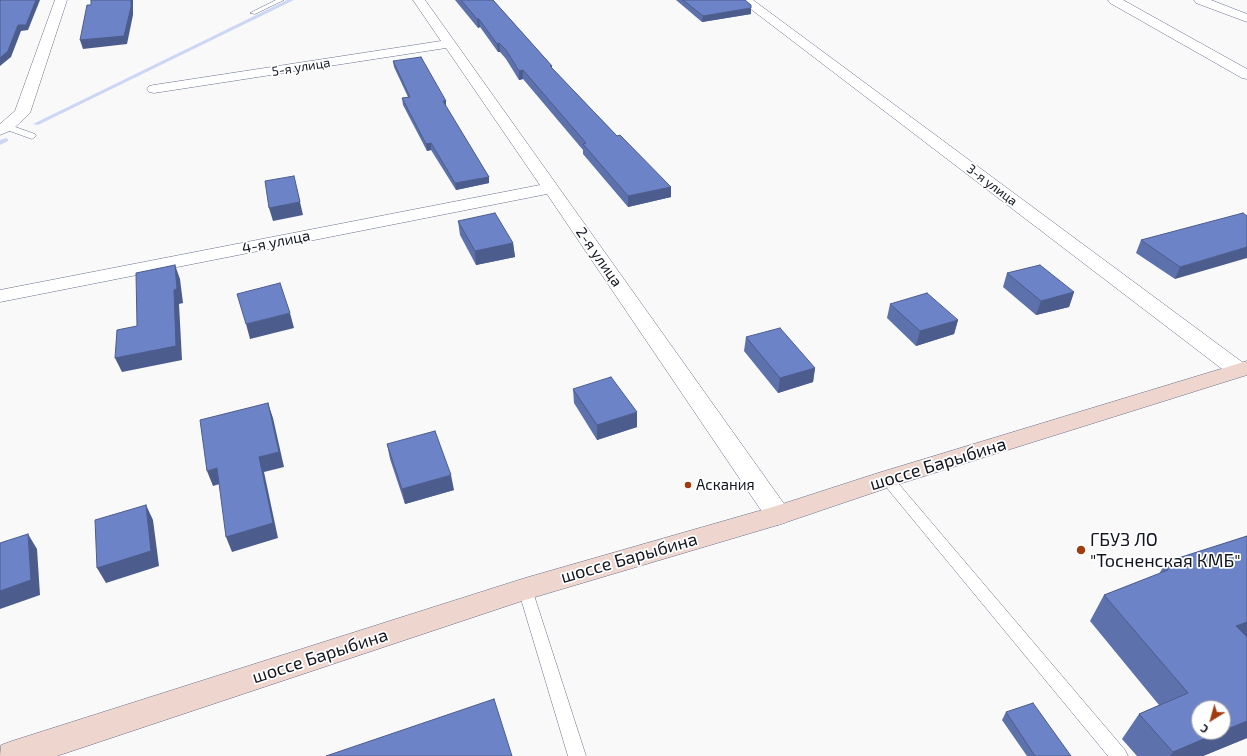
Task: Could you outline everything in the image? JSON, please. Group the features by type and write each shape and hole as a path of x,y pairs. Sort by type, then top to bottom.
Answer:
{"main road":[{"name":"шоссе Барыбина","path":"12,756 524,589 778,515 887,479 1243,369"}],"street":[{"path":"4,128 22,113 61,0"},
{"name":"2-я улица","path":"419,0 448,44 552,188 778,515"},
{"name":"3-я улица","path":"745,0 1243,369"},
{"path":"1114,0 1247,75"},
{"path":"1200,0 1247,18"},
{"name":"5-я улица","path":"154,89 448,44"},
{"name":"4-я улица","path":"0,296 552,188"}],"lane":[{"path":"253,13 281,0"},
{"path":"4,128 32,136"},
{"path":"887,479 1119,756"},
{"path":"524,589 577,756"}],"building":[{"path":"0,0 36,0 26,25 18,25 8,51 0,58"},
{"path":"91,0 131,0 131,7 124,36 80,40 87,5 91,5"},
{"path":"461,0 493,0 552,66 550,66 617,136 620,135 671,187 628,196 583,144 586,143 523,70 519,71 506,50 499,43 497,44 479,19 477,19"},
{"path":"683,0 745,0 751,5 751,8 703,16"},
{"path":"421,57 446,101 443,101 489,177 455,183 431,143 426,144 402,98 410,97 393,61"},
{"path":"294,176 300,202 269,208 265,181"},
{"path":"495,213 513,243 475,251 458,221"},
{"path":"1243,213 1247,216 1247,247 1180,267 1141,240"},
{"path":"175,265 177,289 174,290 176,346 115,358 117,330 137,326 136,273"},
{"path":"1040,265 1074,292 1041,301 1007,273"},
{"path":"280,283 290,313 246,324 237,294"},
{"path":"927,293 958,320 920,331 890,304"},
{"path":"780,328 815,368 780,378 746,337"},
{"path":"611,377 637,412 597,425 573,389"},
{"path":"268,403 279,452 259,457 273,523 226,537 217,468 207,471 200,420"},
{"path":"435,431 451,475 402,489 387,444"},
{"path":"146,505 151,551 97,568 95,520"},
{"path":"28,534 31,580 0,591 0,543"},
{"path":"1247,536 1247,622 1236,626 1247,637 1247,721 1231,728 1231,700 1191,700 1191,740 1201,740 1173,752 1139,714 1188,693 1104,595 1168,570 1166,562"},
{"path":"494,699 512,756 326,756"},
{"path":"1033,703 1071,756 1035,756 1006,712"}],"waterway":[{"path":"36,124 291,0"},
{"path":"0,143 6,140"}],"place":[{"name":"Аскания","path":"688,485"},
{"name":"ГБУЗ ЛО \"Тосненская КМБ\"","path":"1081,550"}]}
